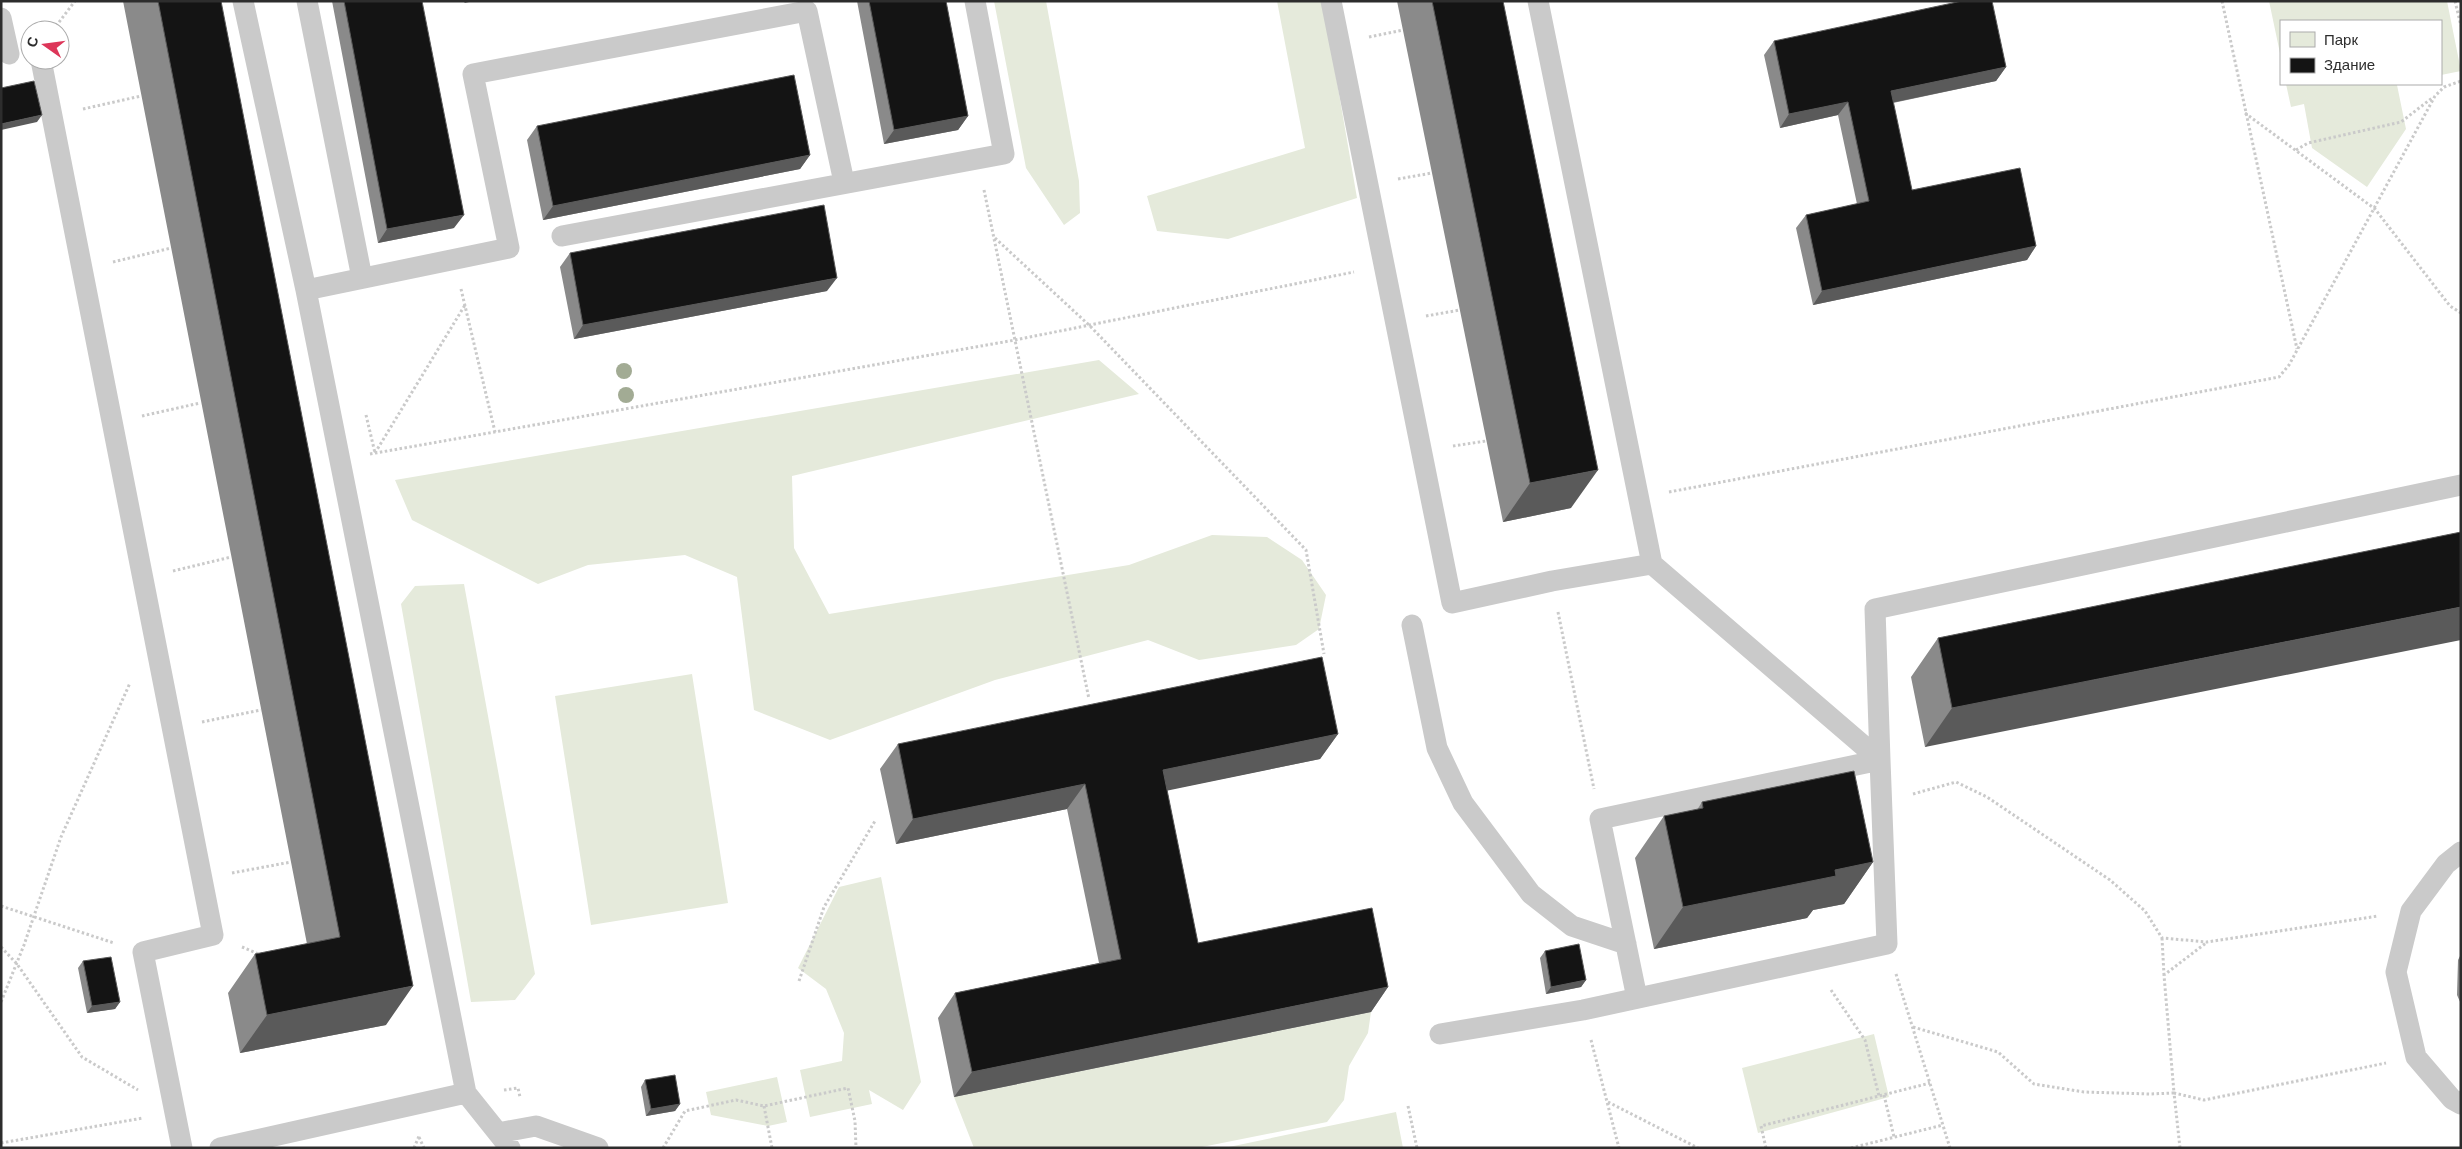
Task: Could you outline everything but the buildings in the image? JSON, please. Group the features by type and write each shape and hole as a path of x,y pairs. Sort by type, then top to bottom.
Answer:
{"lane":[{"path":"243,1 306,290 466,1093 504,1140 536,1126 598,1148"},
{"path":"307,1 362,278"},
{"path":"562,236 844,182 1004,154 975,1"},
{"path":"1331,1 1452,603 1552,581 1652,564"},
{"path":"1538,1 1652,564 1880,760"},
{"path":"306,290 509,248 473,74 807,11 844,182"},
{"path":"1,18 5,55 20,52"},
{"path":"43,70 214,935 143,952 182,1148"},
{"path":"1440,1034 1583,1010 1887,944 1875,609 2461,485"},
{"path":"1412,625 1437,748 1463,803 1531,894 1572,926 1626,944"},
{"path":"1637,998 1600,819 1880,760"},
{"path":"2461,852 2446,864 2411,911 2396,972 2416,1057 2452,1099 2461,1104"},
{"path":"220,1148 466,1093"}],"path":[{"path":"61,20 75,1"},
{"path":"2222,1 2244,112 2298,349"},
{"path":"2455,1 2461,26"},
{"path":"2296,150 2308,143 2401,122 2444,88 2461,82"},
{"path":"52,117 141,96"},
{"path":"1639,498 2279,376 2298,349 2435,96"},
{"path":"2244,112 2375,209 2450,306 2461,313"},
{"path":"976,159 995,238 1089,699"},
{"path":"995,238 1090,326 1306,550 1324,654"},
{"path":"82,269 171,248"},
{"path":"455,259 495,432"},
{"path":"340,459 1015,340 1384,266"},
{"path":"375,453 465,305"},
{"path":"112,423 200,402"},
{"path":"143,578 231,557"},
{"path":"1552,581 1600,819"},
{"path":"1,1002 34,917 61,837 154,632"},
{"path":"173,728 261,710"},
{"path":"1882,802 1956,782 1987,797 2110,880 2145,910 2162,938 2180,1148"},
{"path":"799,981 824,907 875,821"},
{"path":"203,879 291,862"},
{"path":"1,906 143,952"},
{"path":"2162,938 2207,942 2411,911"},
{"path":"214,935 268,957"},
{"path":"2164,975 2207,942"},
{"path":"1887,944 1950,1148"},
{"path":"1,947 16,964 82,1057 175,1112"},
{"path":"1810,960 1865,1040 1878,1096"},
{"path":"1583,1010 1619,1148"},
{"path":"1913,1027 1998,1052 2034,1084 2084,1092 2174,1093 2204,1100 2416,1057"},
{"path":"1766,1148 1761,1126 1930,1084"},
{"path":"663,1148 685,1111 736,1100 764,1106 848,1088 855,1121 856,1148"},
{"path":"1884,1095 1894,1137"},
{"path":"1608,1102 1698,1148"},
{"path":"764,1106 772,1148"},
{"path":"1408,1106 1417,1148"},
{"path":"1,1143 175,1112"},
{"path":"1851,1148 1943,1125"},
{"path":"419,1137 424,1148"}],"green space":[{"path":"994,1 1046,1 1079,181 1080,213 1064,225 1026,168"},
{"path":"1277,1 1323,1 1357,198 1228,239 1157,231 1147,196 1305,148"},
{"path":"2269,1 2447,1 2461,71 2442,75 2442,20 2280,20 2280,53"},
{"path":"2286,85 2397,85 2406,129 2367,187 2312,148 2304,104 2291,107"},
{"path":"1099,360 1139,394 792,476 794,548 829,614 1129,565 1212,535 1267,537 1302,560 1326,595 1319,629 1296,645 1199,660 1148,640 995,680 830,740 754,710 737,577 685,555 588,565 538,584 412,520 395,480"},
{"path":"464,584 535,974 515,1000 471,1002 401,604 415,586"},
{"path":"692,674 728,903 591,925 555,696"},
{"path":"881,877 921,1082 903,1110 869,1090 872,1104 810,1117 800,1070 842,1061 844,1033 826,989 798,968 839,887"},
{"path":"1371,1012 1368,1033 1349,1066 1344,1100 1327,1122 1197,1148 974,1148 954,1097"},
{"path":"1874,1034 1889,1097 1758,1133 1742,1068"},
{"path":"777,1077 787,1122 768,1126 711,1115 706,1092"},
{"path":"1396,1112 1403,1148 1224,1148"}]}
